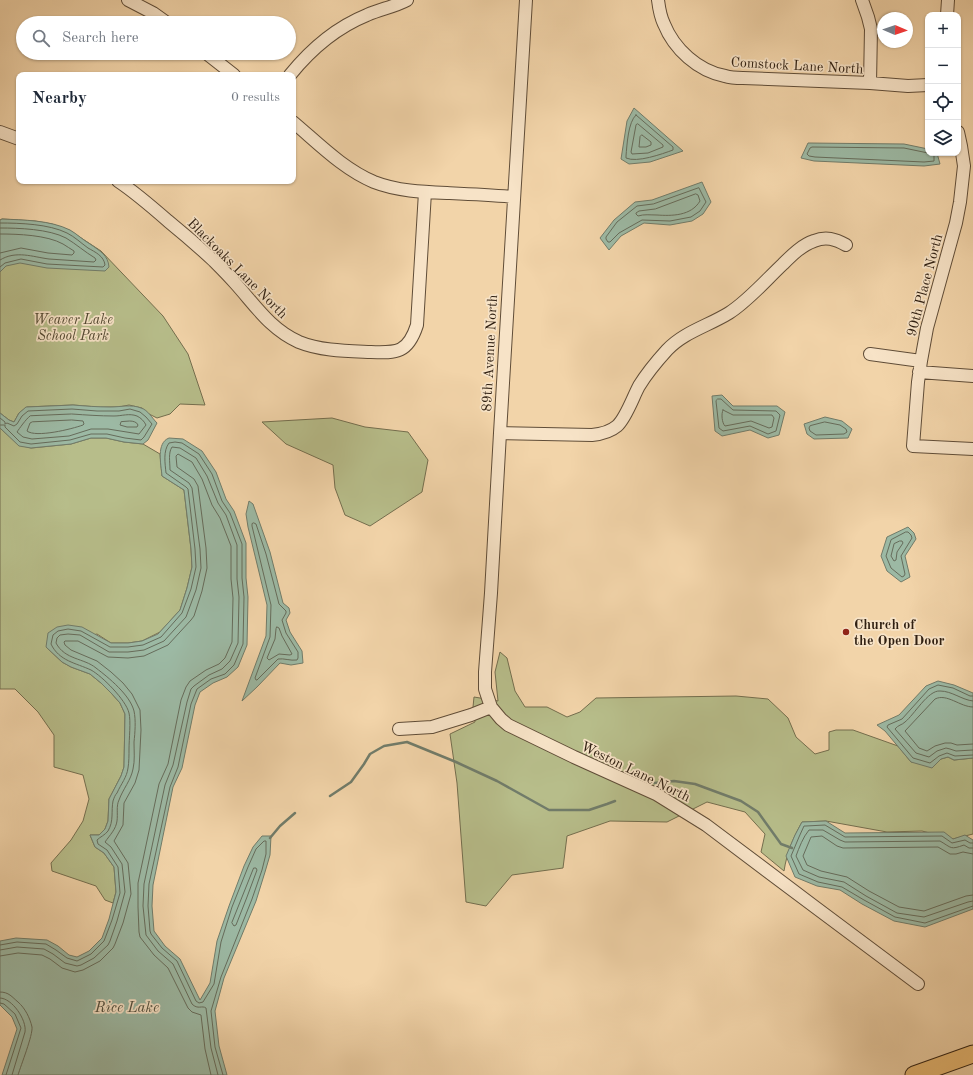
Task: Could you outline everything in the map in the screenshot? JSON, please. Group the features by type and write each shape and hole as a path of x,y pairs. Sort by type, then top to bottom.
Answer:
{"highway":[{"path":"914,1075 973,1054"}],"street":[{"path":"128,0 157,16"},
{"path":"293,72 310,52 336,31 381,9 398,5 407,0"},
{"name":"89th Avenue North","path":"491,706 486,689 485,672 526,0"},
{"name":"Comstock Lane North","path":"658,0 664,24 671,38 681,51 695,63 709,71 725,76 743,78 908,86 925,85"},
{"path":"862,0 871,28 870,83"},
{"path":"947,12 948,0"},
{"path":"215,60 230,72"},
{"path":"296,125 339,161 355,172 392,188 426,192 514,196"},
{"path":"0,132 16,138"},
{"name":"90th Place North","path":"961,146 964,166 960,202 956,223 928,328 920,367 913,446 973,449"},
{"name":"Blackoaks Lane North","path":"122,184 134,192 213,260 235,283 259,312 284,333 299,342 318,348 386,353 396,352 404,348 414,336 417,325 426,192"},
{"path":"500,433 592,436 606,433 618,425 640,385 653,366 668,349 680,339 730,312 742,303 792,255 813,241 827,238 838,240 846,244"},
{"path":"870,354 920,367 973,376"},
{"path":"399,729 432,727 471,715 491,706"},
{"name":"Weston Lane North","path":"491,706 500,719 508,725 574,758 656,794 706,825 918,984"}],"green space":[{"name":"Weaver Lake School Park","path":"0,220 35,221 52,224 69,230 101,251 163,316 188,354 205,405 180,404 170,414 157,418 142,408 129,405 119,407 73,405 27,407 19,413 14,422 0,413"},
{"path":"332,418 365,427 408,432 428,460 422,492 370,526 345,515 335,488 333,465 286,444 262,422"},
{"path":"0,428 19,445 31,448 71,444 91,438 106,438 143,444 160,454 162,476 184,490 192,567 180,610 160,632 142,641 111,643 97,634 46,647 62,662 90,674 101,683 120,703 125,714 124,767 109,799 108,821 105,829 99,835 90,835 95,847 104,853 114,867 116,892 113,903 105,900 96,886 52,871 51,863 71,840 83,821 89,799 83,775 54,767 54,735 38,712 15,689 0,689"},
{"path":"500,652 507,658 515,691 525,707 547,707 567,717 580,712 596,698 736,696 768,699 788,718 796,737 815,754 829,750 829,732 836,730 853,730 898,746 911,762 948,757 954,760 973,758 973,834 953,839 922,831 887,832 826,821 802,822 791,845 784,871 761,852 765,834 745,812 707,802 667,822 610,821 567,836 563,868 512,875 486,906 466,902 457,783 450,734 475,722 473,707 474,697 498,701 495,672"}],"water":[{"path":"634,108 683,151 650,162 629,164 621,159 627,121"},
{"path":"808,143 904,144 925,148 925,156 938,156 940,164 924,166 814,161 801,158"},
{"path":"702,182 711,202 703,214 692,221 670,225 644,223 621,236 609,250 600,238 614,220 635,202 652,200"},
{"path":"0,220 45,222 70,230 103,254 107,259 109,267 105,271 47,268 20,263 6,266 0,272"},
{"path":"722,395 733,406 777,406 785,412 779,435 768,438 750,430 722,436 715,431 712,396"},
{"path":"73,405 137,407 146,410 157,423 148,440 143,444 106,438 91,438 71,444 31,448 19,446 0,428 0,413 14,422 19,413 26,407"},
{"path":"825,417 842,421 852,429 848,438 814,439 807,434 804,424"},
{"name":"Rice Lake","path":"169,438 183,439 202,451 216,472 226,499 234,511 246,543 246,578 248,597 247,645 238,667 227,677 213,683 200,692 195,705 182,768 173,787 153,885 152,906 154,931 165,946 180,959 200,1000 210,983 217,941 244,866 253,847 262,836 271,836 270,855 256,901 224,978 215,1011 219,1046 227,1075 2,1075 17,1029 12,1017 0,1005 0,941 16,938 47,940 58,946 69,955 77,957 89,951 102,938 116,892 114,867 104,853 95,847 90,835 99,835 105,829 108,821 109,799 124,767 125,714 120,703 101,683 90,674 62,662 46,647 48,633 57,627 68,625 82,627 111,643 142,641 158,634 180,610 192,567 191,549 184,490 162,476 160,454 162,444"},
{"path":"249,501 253,504 270,552 283,603 289,608 290,613 286,620 290,632 302,651 303,663 291,665 280,663 242,701 266,636 267,605 248,527 246,514"},
{"path":"908,527 914,533 916,539 905,556 910,577 901,582 887,571 881,556 887,537"},
{"path":"938,681 954,685 973,693 973,758 954,760 948,757 941,759 932,768 911,762 885,731 877,725 899,715 926,686"},
{"path":"826,821 845,833 944,832 953,839 965,835 973,840 973,909 925,927 894,921 840,890 817,886 795,877 786,856 802,822"}],"waterway":[{"path":"330,796 351,782 370,754 384,746 407,742 497,781 549,810 589,810 615,801"},
{"path":"654,783 674,781 695,784 741,801 758,812 781,844 792,848"},
{"path":"270,838 280,826 295,813"}],"place":[{"name":"Church of the Open Door","path":"846,632"}]}
